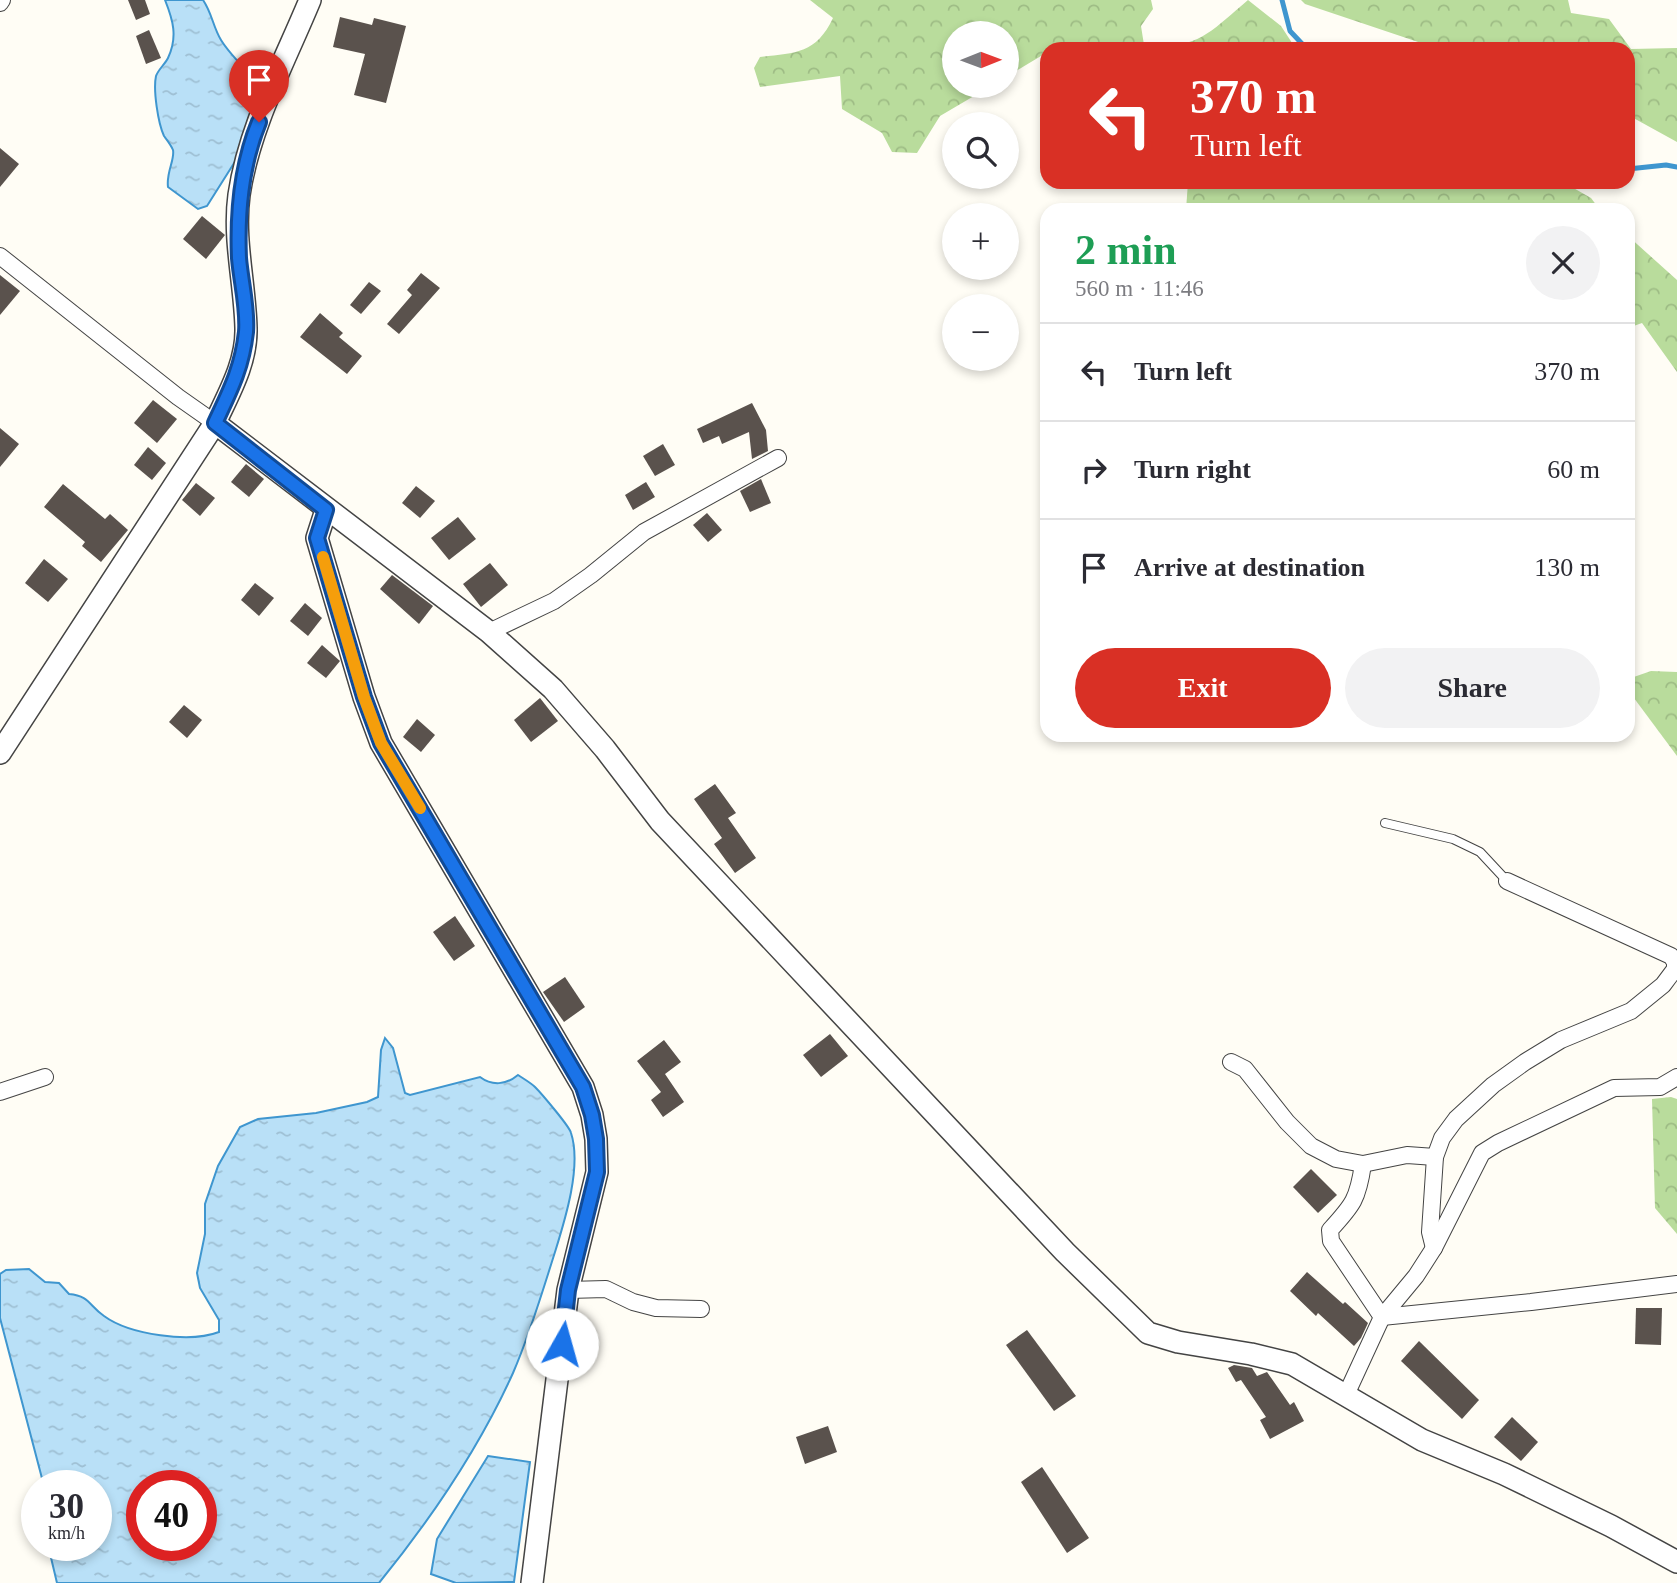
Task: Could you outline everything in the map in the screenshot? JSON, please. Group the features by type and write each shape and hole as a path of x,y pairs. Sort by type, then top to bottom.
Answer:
{"street":[{"path":"0,753 215,423 240,370 246,330 239,257 239,197 249,146 310,0"},
{"path":"0,256 178,397 489,632 553,689 605,749 660,821 1065,1252 1148,1334 1292,1364 1422,1440 1576,1508 1677,1562"},
{"path":"489,632 555,601 644,532 778,458"},
{"path":"326,510 317,538 364,697 381,743 583,1087 592,1115 597,1172 568,1290 533,1583"},
{"path":"1434,1248 1430,1232 1435,1157 1442,1138 1456,1119 1493,1085 1525,1062 1595,1024 1631,1012 1663,985 1675,969 1675,962 1671,957 1507,881"},
{"path":"1231,1062 1245,1069 1287,1122 1311,1146 1336,1159 1363,1164 1407,1155 1435,1157"},
{"path":"0,1092 44,1077"},
{"path":"1346,1395 1382,1317 1416,1276 1434,1248 1482,1153 1497,1143 1614,1088 1660,1087 1677,1077"},
{"path":"1363,1164 1359,1192 1351,1208 1330,1230 1331,1241 1382,1317"},
{"path":"1382,1317 1677,1284"},
{"path":"568,1290 606,1289 633,1302 656,1308 701,1309"}],"lane":[{"path":"1385,823 1452,839 1480,852 1507,881"}],"green space":[{"path":"810,0 1151,0 1153,9 1141,26 1144,42 1040,42 1040,57 1019,69 1019,21 942,21 942,98 971,98 947,112 942,112 917,153 892,152 882,133 842,109 840,76 760,87 754,68 760,57 803,50 819,39 833,18"},
{"path":"1248,0 1281,26 1291,42 1190,42 1212,30"},
{"path":"1301,0 1568,0 1571,13 1609,19 1626,42 1418,42 1305,4"},
{"path":"1677,48 1677,142 1635,119 1635,49"},
{"path":"1188,189 1575,189 1595,203 1186,203"},
{"path":"1635,242 1677,280 1677,372 1642,323 1635,326"},
{"path":"1651,671 1677,672 1677,756 1635,699 1635,677"},
{"path":"1652,1099 1677,1099 1677,1234 1655,1208"}],"water":[{"path":"165,0 203,0 225,47 265,90 236,160 207,206 198,209 168,187 173,150 162,130 155,89 156,76 168,58 174,36"},
{"path":"385,1038 393,1048 405,1093 410,1095 480,1077 499,1083 518,1075 532,1084 561,1117 571,1133 574,1146 571,1193 563,1225 513,1373 469,1456 435,1508 379,1583 57,1583 52,1561 112,1561 112,1470 40,1470 0,1318 0,1274 6,1270 29,1269 45,1282 59,1283 69,1294 85,1299 115,1323 144,1332 192,1337 219,1332 219,1320 200,1288 197,1273 205,1234 205,1204 218,1166 240,1127 258,1119 316,1113 378,1097 381,1050"},
{"path":"488,1456 530,1462 514,1582 456,1583 431,1574 437,1539"}],"building":[{"path":"128,0 145,0 150,14 136,20"},
{"path":"340,17 372,25 374,18 406,26 386,103 354,95 365,54 333,47"},
{"path":"149,30 161,58 146,64 136,36"},
{"path":"0,148 19,164 0,187"},
{"path":"202,216 225,235 206,259 183,239"},
{"path":"421,273 440,288 399,334 387,324 412,295 407,290"},
{"path":"0,275 20,291 0,315"},
{"path":"369,282 381,291 361,314 350,305"},
{"path":"320,313 343,333 339,337 362,356 347,374 300,337"},
{"path":"153,400 177,419 157,443 134,423"},
{"path":"752,403 766,430 768,451 752,459 749,432 722,444 719,436 703,443 697,429"},
{"path":"0,428 19,444 0,467"},
{"path":"663,444 675,465 655,476 643,456"},
{"path":"148,447 166,463 152,480 134,465"},
{"path":"246,464 264,479 249,497 231,482"},
{"path":"761,479 771,503 750,512 740,491"},
{"path":"646,482 655,497 633,510 625,495"},
{"path":"196,483 215,498 200,516 182,500"},
{"path":"63,484 105,519 110,514 128,530 101,562 82,546 85,542 44,507"},
{"path":"416,486 435,501 420,518 402,503"},
{"path":"707,513 722,530 708,542 693,525"},
{"path":"458,517 476,539 449,560 431,538"},
{"path":"44,559 68,579 48,602 25,583"},
{"path":"490,563 508,585 481,607 463,584"},
{"path":"392,575 433,606 419,624 380,589"},
{"path":"255,583 274,598 259,616 241,600"},
{"path":"305,603 322,618 308,636 290,621"},
{"path":"322,645 340,661 326,678 307,663"},
{"path":"540,698 558,721 531,742 514,720"},
{"path":"184,705 202,720 187,738 169,722"},
{"path":"417,719 435,735 421,752 403,737"},
{"path":"715,784 736,813 728,818 756,858 735,873 714,844 722,838 694,799"},
{"path":"455,916 475,946 454,961 433,932"},
{"path":"565,977 585,1007 564,1022 543,992"},
{"path":"830,1034 848,1056 821,1077 803,1055"},
{"path":"664,1040 681,1062 665,1074 684,1102 663,1117 651,1100 661,1092 637,1061"},
{"path":"1311,1169 1337,1195 1318,1213 1293,1187"},
{"path":"1307,1272 1368,1323 1354,1346 1290,1291"},
{"path":"1636,1308 1662,1308 1661,1345 1635,1344"},
{"path":"1027,1330 1076,1396 1054,1411 1006,1345"},
{"path":"1419,1341 1479,1400 1462,1419 1401,1361"},
{"path":"1234,1365 1252,1368 1257,1376 1267,1372 1290,1405 1294,1402 1304,1421 1270,1439 1260,1420 1266,1417 1241,1380 1236,1382 1228,1368"},
{"path":"1512,1417 1538,1442 1521,1461 1494,1437"},
{"path":"828,1426 837,1452 805,1464 796,1437"},
{"path":"1042,1467 1089,1538 1067,1553 1021,1482"}],"waterway":[{"path":"1282,0 1290,31 1300,42"},
{"path":"1635,168 1666,165 1677,167"}],"slow traffic":[{"path":"323,557 364,697 381,743 420,808"}],"route":[{"path":"259,122 249,146 239,197 239,257 246,330 240,370 215,423 326,510 317,538 364,697 381,743 583,1087 596,1139 597,1172 568,1290 562,1344"}]}
